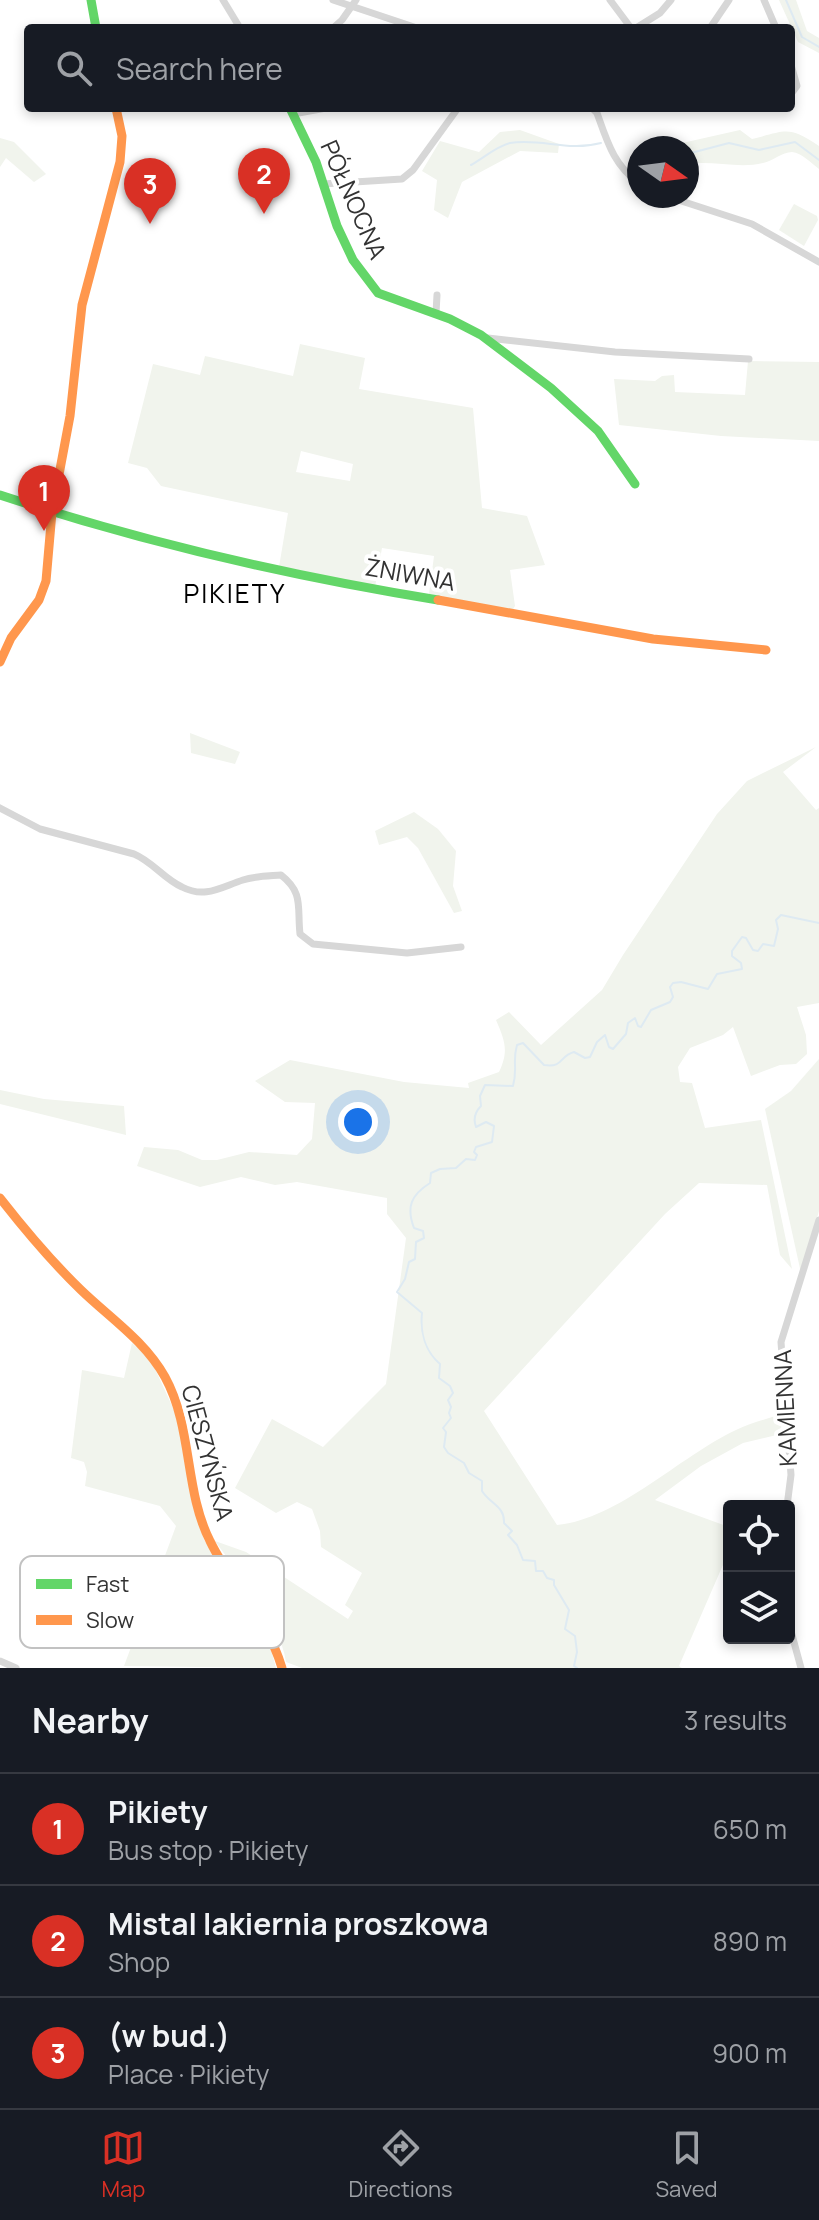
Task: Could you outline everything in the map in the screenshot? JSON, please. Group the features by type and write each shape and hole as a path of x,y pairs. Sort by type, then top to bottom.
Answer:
{"street":[{"path":"91,0 95,24"},
{"path":"223,0 238,24"},
{"path":"333,0 404,24"},
{"path":"338,24 356,0"},
{"path":"610,0 630,24"},
{"path":"640,24 660,13 671,0"},
{"path":"713,24 729,0"},
{"path":"764,0 774,24"},
{"path":"0,662 5,648 44,590 49,569 52,512 68,428 82,305 120,162 122,136 117,112"},
{"name":"PÓŁNOCNA","path":"292,112 337,226 353,260 373,286 387,297 436,313 485,338 551,388 598,431 635,484"},
{"path":"323,184 402,179 413,170 455,112"},
{"path":"596,112 616,160 627,174"},
{"path":"699,206 741,219 819,262"},
{"path":"436,313 437,295"},
{"path":"485,338 602,351 749,359"},
{"name":"ŻNIWNA","path":"0,495 176,549 335,582 633,635 766,650"},
{"path":"0,808 40,829 134,854 179,886 193,892 217,891 246,878 281,875 293,884 299,895 300,934 313,944 407,953 461,947"},
{"name":"CIESZYŃSKA","path":"0,1198 63,1272 139,1342 167,1379 182,1417 198,1504 208,1539 220,1556"},
{"name":"KAMIENNA","path":"788,1500 791,1475 781,1342 819,1220"},
{"path":"794,1644 801,1668"},
{"name":"CIESZYŃSKA","path":"275,1648 282,1668"},
{"path":"0,1661 16,1668"}],"shaded area":[{"path":"779,0 796,0 807,31 819,38 819,53 798,42 795,24 790,24"},
{"path":"520,130 559,144 558,153 520,151 462,182 448,218 434,210 437,180 422,171 440,141 479,152 500,132"},
{"path":"740,130 752,139 793,132 819,146 819,169 803,156 792,152 754,165 699,163 699,139"},
{"path":"0,138 14,142 46,174 34,182 6,158 0,167"},
{"path":"794,204 817,216 818,220 804,246 779,230"},
{"path":"300,344 365,358 359,389 473,408 482,508 527,516 545,565 510,570 515,606 512,611 429,594 434,556 382,548 375,587 279,567 288,513 161,486 147,468 128,463 153,364 200,375 205,356 293,376","holes":["301,451 353,464 350,481 296,472"]},
{"path":"748,361 819,362 819,441 721,436 619,425 614,379 655,381 662,376 674,375 675,392 745,395"},
{"path":"190,733 240,752 235,764 191,753"},
{"path":"816,747 783,772 816,810 819,808 819,1003 797,1007 806,1035 807,1054 796,1064 780,1065 751,1076 733,1027 723,1035 690,1048 678,1067 680,1082 692,1083 705,1128 761,1120 792,1269 780,1255 767,1185 699,1183 665,1214 484,1411 557,1525 603,1511 715,1441 782,1414 781,1434 743,1443 701,1466 655,1500 723,1525 723,1565 679,1666 682,1668 302,1668 286,1662 282,1648 284,1577 348,1619 353,1611 345,1605 362,1573 321,1547 320,1531 312,1509 297,1502 276,1513 235,1488 272,1419 323,1447 386,1384 406,1238 387,1214 387,1198 297,1182 275,1185 241,1177 200,1187 137,1166 144,1147 178,1150 202,1160 217,1160 249,1152 297,1155 312,1139 315,1103 285,1102 255,1081 290,1060 404,1082 469,1088 468,1083 499,1072 505,1046 496,1020 509,1012 541,1045 602,990 717,814 747,781"},
{"path":"414,812 438,829 456,851 453,886 462,911 454,913 418,848 407,837 379,845 375,831"},
{"path":"819,1059 819,1211 801,1273 765,1109 791,1091"},
{"path":"0,1090 44,1099 124,1106 126,1135 0,1104"},
{"path":"132,1343 151,1360 179,1421 204,1540 215,1556 165,1556 176,1526 160,1506 85,1486 87,1472 84,1462 71,1458 82,1370 124,1378"},
{"path":"215,1541 246,1552 252,1556 226,1556"},
{"path":"131,1648 271,1648 276,1668 124,1666"}],"waterway":[{"path":"786,0 802,37 819,47"},
{"path":"699,151 729,143 759,150 795,142 819,160"},
{"path":"471,165 510,143 577,146 601,143"},
{"path":"577,1668 574,1666 577,1652 575,1636 565,1629 569,1610 554,1580 547,1578 543,1571 536,1571 535,1561 523,1560 517,1545 508,1535 512,1531 504,1523 500,1509 482,1491 482,1481 469,1473 464,1463 444,1447 446,1432 443,1428 451,1418 448,1400 453,1393 450,1386 439,1378 440,1364 425,1341 422,1313 397,1292 405,1279 409,1262 415,1259 416,1242 424,1238 423,1231 414,1228 410,1214 412,1202 418,1192 430,1183 431,1173 456,1168 466,1159 475,1160 476,1147 492,1142 494,1126 486,1122 476,1127 475,1124 475,1116 481,1106 480,1096 485,1085 513,1086 517,1045 523,1043 544,1065 558,1063 574,1052 585,1058 590,1057 597,1042 605,1035 609,1047 613,1049 626,1034 628,1023 635,1018 641,1027 651,1010 670,1002 673,983 708,989 717,974 742,969 741,963 732,956 742,937 746,938 753,950 758,951 763,944 774,946 778,929 776,920 781,915 819,923"}],"traffic: fast":[{"path":"91,0 95,24"},
{"path":"292,112 316,162 337,226 353,260 378,293 450,319 481,335 551,388 598,431 635,484"},
{"path":"0,495 108,528 217,556 438,600"}],"traffic: slow":[{"path":"0,662 11,638 39,600 46,581 52,512 70,416 82,305 120,162 122,136 117,112"},
{"path":"438,600 653,639 766,650"},
{"path":"0,1198 59,1268 148,1352 165,1377 180,1417 196,1501 218,1556"},
{"path":"275,1648 282,1668"}],"place":[{"name":"Mistal lakiernia proszkowa","path":"264,214"},
{"name":"(w bud.)","path":"150,224"},
{"name":"Pikiety","path":"44,531"}],"district":[{"name":"PIKIETY","path":"235,594"}]}
